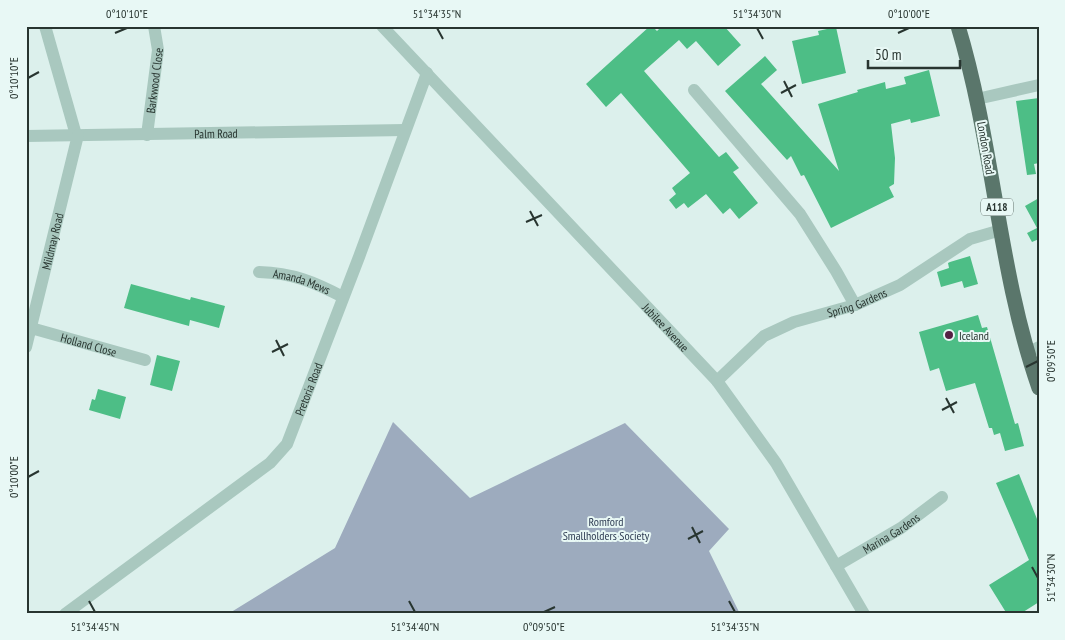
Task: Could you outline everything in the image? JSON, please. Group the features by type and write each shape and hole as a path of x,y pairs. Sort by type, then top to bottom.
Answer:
{"main road":[{"name":"London Road","path":"958,26 977,99 1017,313 1033,350 1039,388"}],"street":[{"name":"Mildmay Road","path":"26,347 77,135 45,26"},
{"name":"Barkwood Close","path":"147,134 158,50 154,26"},
{"name":"Jubilee Avenue","path":"382,26 717,381 776,463 864,614"},
{"name":"Pretoria Road","path":"65,614 270,463 287,444 427,73"},
{"path":"977,99 1039,85"},
{"path":"694,90 800,214 855,305"},
{"name":"Palm Road","path":"26,136 405,130"},
{"name":"Spring Gardens","path":"717,381 764,336 794,322 855,305 900,285 970,240 1001,230"},
{"name":"Amanda Mews","path":"259,272 279,272 313,281 343,297"},
{"name":"Holland Close","path":"31,328 146,360"},
{"name":"Marina Gardens","path":"836,566 901,528 942,497"}],"green space":[{"name":"Romford Smallholders Society","path":"393,422 470,498 625,423 729,529 709,551 740,614 228,614 335,548"}],"building":[{"path":"650,26 657,31 662,26 724,26 741,45 718,66 696,41 687,49 679,40 644,71 719,157 726,152 739,168 733,172 758,203 739,219 730,208 723,214 706,194 688,208 684,203 676,209 669,200 676,194 672,188 690,173 621,93 606,107 586,84"},
{"path":"836,27 846,73 802,84 792,41 819,35 818,31"},
{"path":"765,56 777,70 761,84 839,171 818,104 885,82 886,89 906,84 904,77 929,70 940,116 911,123 910,119 891,124 895,158 894,184 889,187 894,197 831,228 804,175 801,176 791,156 787,160 725,91"},
{"path":"1039,98 1039,163 1034,164 1036,174 1027,175 1016,101"},
{"path":"1039,198 1039,239 1032,242 1027,233 1037,228 1025,206"},
{"path":"970,256 978,284 964,288 962,281 941,287 937,272 949,268 948,263 950,262"},
{"path":"131,284 190,300 191,297 225,306 219,328 190,320 189,326 124,308"},
{"path":"978,315 982,328 987,327 1015,424 1018,423 1024,446 1005,451 1000,433 994,435 992,428 989,428 975,383 946,391 939,368 930,371 919,332"},
{"path":"157,355 180,361 172,391 150,385"},
{"path":"98,389 126,397 120,419 89,410 92,399 95,400"},
{"path":"1019,474 1039,524 1039,602 1020,614 1007,614 989,585 1029,560 996,483"}],"place":[{"name":"Iceland","path":"949,335"}]}
